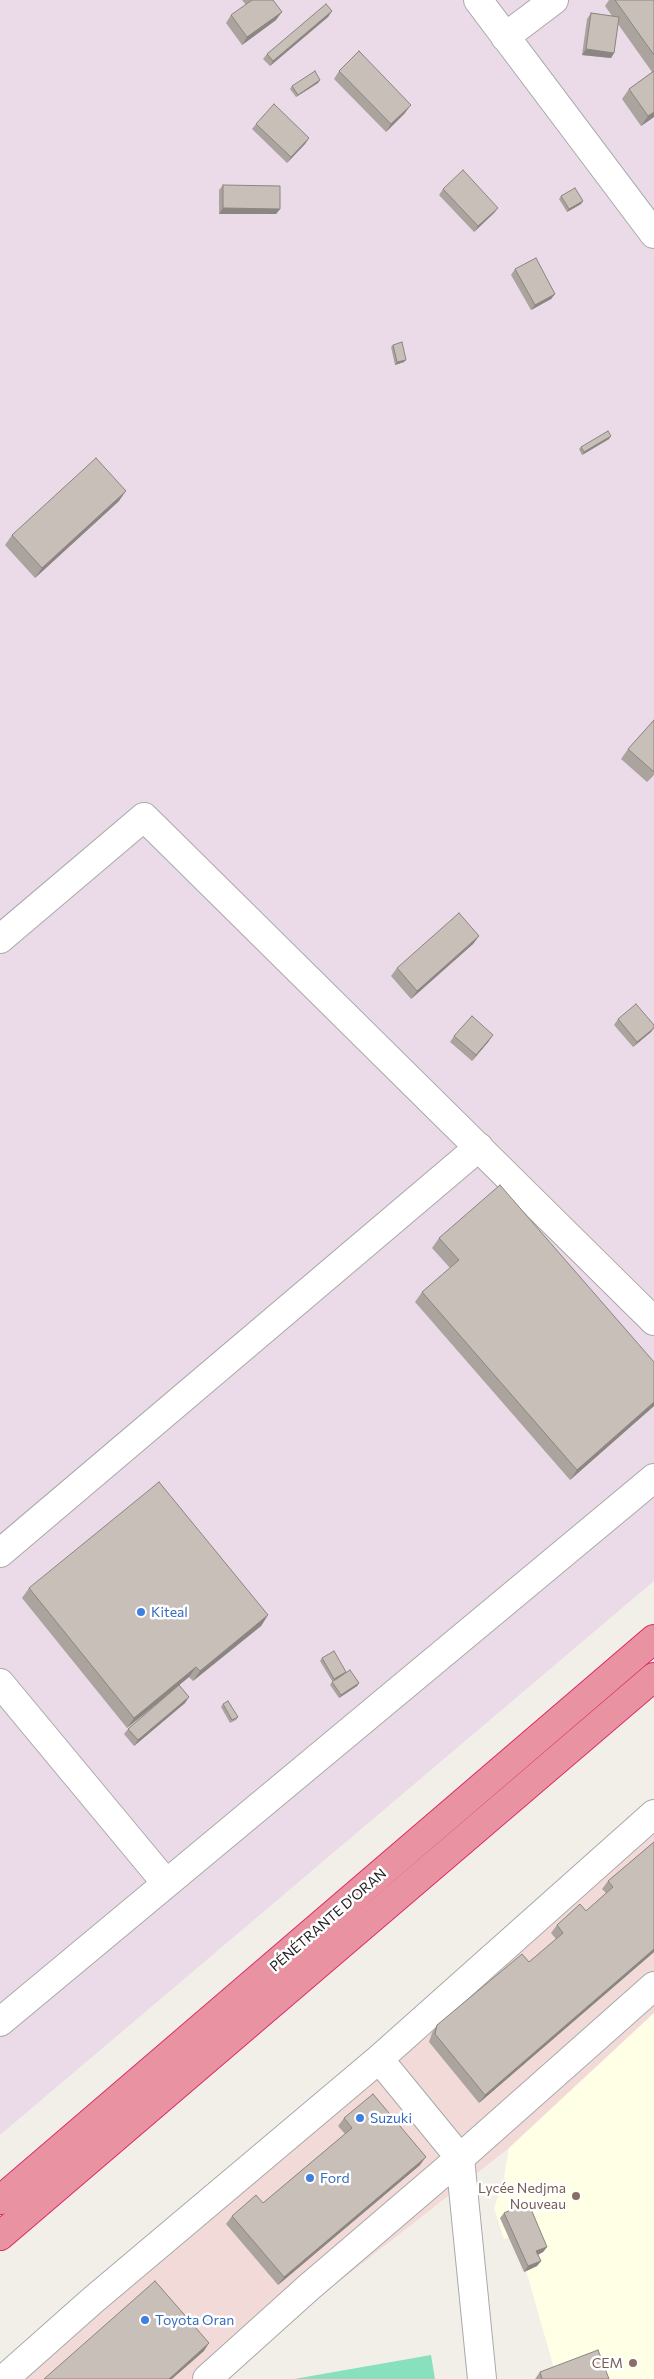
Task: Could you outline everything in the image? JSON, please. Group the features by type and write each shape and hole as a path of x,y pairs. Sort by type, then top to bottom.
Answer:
{"highway":[{"name":"PÉNÉTRANTE D'ORAN","path":"0,2200 654,1639"},
{"name":"PÉNÉTRANTE D'ORAN","path":"0,2236 654,1677"}],"street":[{"path":"478,0 654,234"},
{"path":"505,37 554,0"},
{"path":"0,939 144,817 654,1320"},
{"path":"0,1553 479,1148"},
{"path":"0,2022 654,1478"},
{"path":"0,1683 166,1883"},
{"path":"4,2379 93,2300 379,2059 654,1814"},
{"path":"207,2379 308,2288 460,2158 654,1986"},
{"path":"379,2059 460,2158 482,2379"}],"shaded area":[{"path":"0,0 654,0 654,1581 0,2135"},
{"path":"654,1812 654,2013 509,2148 215,2379 11,2379"},
{"name":"Lycée Nedjma Nouveau","path":"654,2013 654,2379 557,2379 516,2235 504,2239 494,2208 503,2183 509,2148"}],"green space":[{"path":"431,2355 435,2379 294,2379"}],"building":[{"path":"252,0 273,0 282,12 247,37 231,15"},
{"path":"615,0 654,0 654,55"},
{"path":"326,4 332,11 273,61 267,54"},
{"path":"591,13 619,17 614,53 586,49"},
{"path":"359,51 411,105 391,124 339,71"},
{"path":"315,71 320,80 298,95 292,86"},
{"path":"654,71 654,112 648,116 629,89"},
{"path":"274,104 309,138 291,157 256,124"},
{"path":"463,170 498,208 478,226 443,189"},
{"path":"223,185 280,186 280,209 223,208"},
{"path":"575,188 583,201 569,209 561,196"},
{"path":"536,258 555,294 535,305 515,269"},
{"path":"402,342 406,360 397,362 393,345"},
{"path":"608,431 611,436 584,452 581,447"},
{"path":"96,458 126,491 42,568 12,535"},
{"path":"654,720 654,772 628,749"},
{"path":"459,913 479,936 417,991 397,968"},
{"path":"636,1004 654,1025 654,1028 637,1042 618,1019"},
{"path":"472,1016 493,1035 476,1055 454,1036"},
{"path":"500,1185 654,1362 654,1402 577,1470 422,1292 459,1260 439,1238"},
{"name":"Kiteal","path":"159,1482 268,1615 200,1671 196,1667 134,1718 29,1588"},
{"path":"334,1651 346,1672 334,1679 322,1658"},
{"path":"350,1670 359,1683 341,1695 332,1682"},
{"path":"179,1685 189,1697 138,1740 128,1729"},
{"path":"228,1701 238,1717 232,1720 223,1704"},
{"path":"654,1842 654,1949 485,2095 435,2034 437,2025 522,1954 529,1962 563,1933 557,1925 580,1904 586,1911 613,1887 608,1881"},
{"path":"373,2094 426,2157 284,2277 232,2216 256,2195 263,2203 352,2128 344,2118"},
{"path":"528,2202 547,2247 536,2251 541,2261 528,2266 504,2213"},
{"name":"Toyota Oran","path":"155,2281 209,2343 169,2379 44,2379"},
{"path":"598,2350 609,2379 542,2379 540,2372"}],"place":[{"name":"Kiteal","path":"141,1612"},
{"name":"Suzuki","path":"360,2118"},
{"name":"Ford","path":"310,2178"},
{"name":"Lycée Nedjma Nouveau","path":"576,2196"},
{"name":"Toyota Oran","path":"145,2320"},
{"name":"CEM","path":"633,2363"}]}
